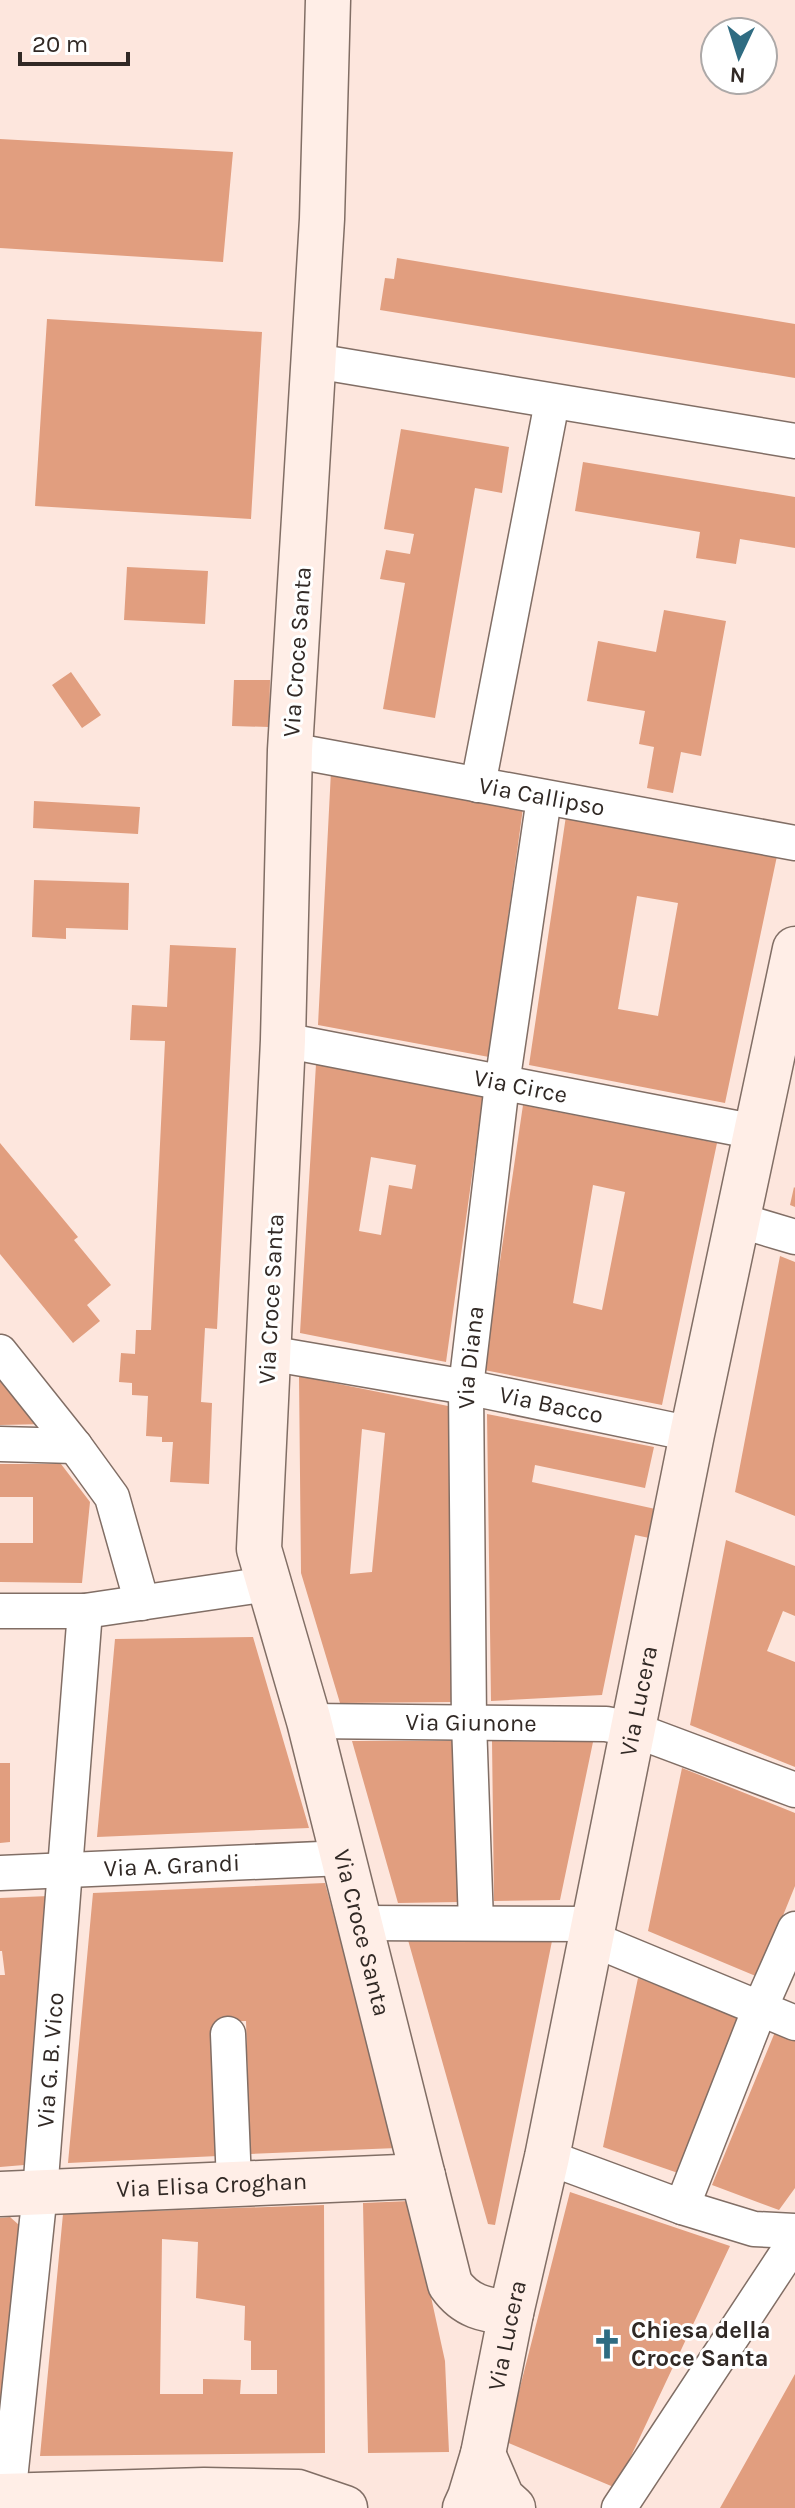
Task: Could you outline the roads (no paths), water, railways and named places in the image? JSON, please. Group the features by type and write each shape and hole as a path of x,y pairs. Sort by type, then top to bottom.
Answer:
{"street":[{"name":"Via Croce Santa","path":"328,0 315,361 290,750 283,1040 259,1549 309,1721 450,2284 460,2298 476,2308 511,2313"},
{"path":"315,361 795,441"},
{"path":"478,785 552,402"},
{"name":"Via Callipso","path":"290,750 795,843"},
{"name":"Via Diana","path":"476,1923 469,1722 466,1387 502,1084 544,798"},
{"name":"Via Lucera","path":"483,2454 594,1932 692,1434 794,964"},
{"name":"Via Circe","path":"283,1040 756,1132"},
{"path":"738,1220 795,1237"},
{"path":"0,1352 112,1497 142,1603"},
{"name":"Via Bacco","path":"268,1353 466,1387 692,1434"},
{"path":"0,1444 75,1446"},
{"path":"0,1611 85,1611 268,1584"},
{"name":"Via G. B. Vico","path":"5,2500 20,2193 65,1870 85,1611"},
{"name":"Via Giunone","path":"309,1721 606,1724 632,1729 795,1790"},
{"name":"Via A. Grandi","path":"0,1873 343,1858"},
{"path":"360,1923 476,1923 594,1932 795,2023"},
{"path":"682,2207 760,2008 795,1929"},
{"path":"228,2034 234,2183"},
{"path":"547,2157 682,2207 754,2229 795,2231"},
{"name":"Via Elisa Croghan","path":"20,2193 423,2176"},
{"path":"619,2508 795,2241"},
{"path":"465,2508 483,2454"},
{"path":"483,2454 484,2508"},
{"path":"483,2454 502,2498 513,2508"},
{"path":"5,2500 204,2490 313,2500 345,2508"}],"place":[{"name":"Chiesa della Croce Santa","path":"607,2344"}]}
